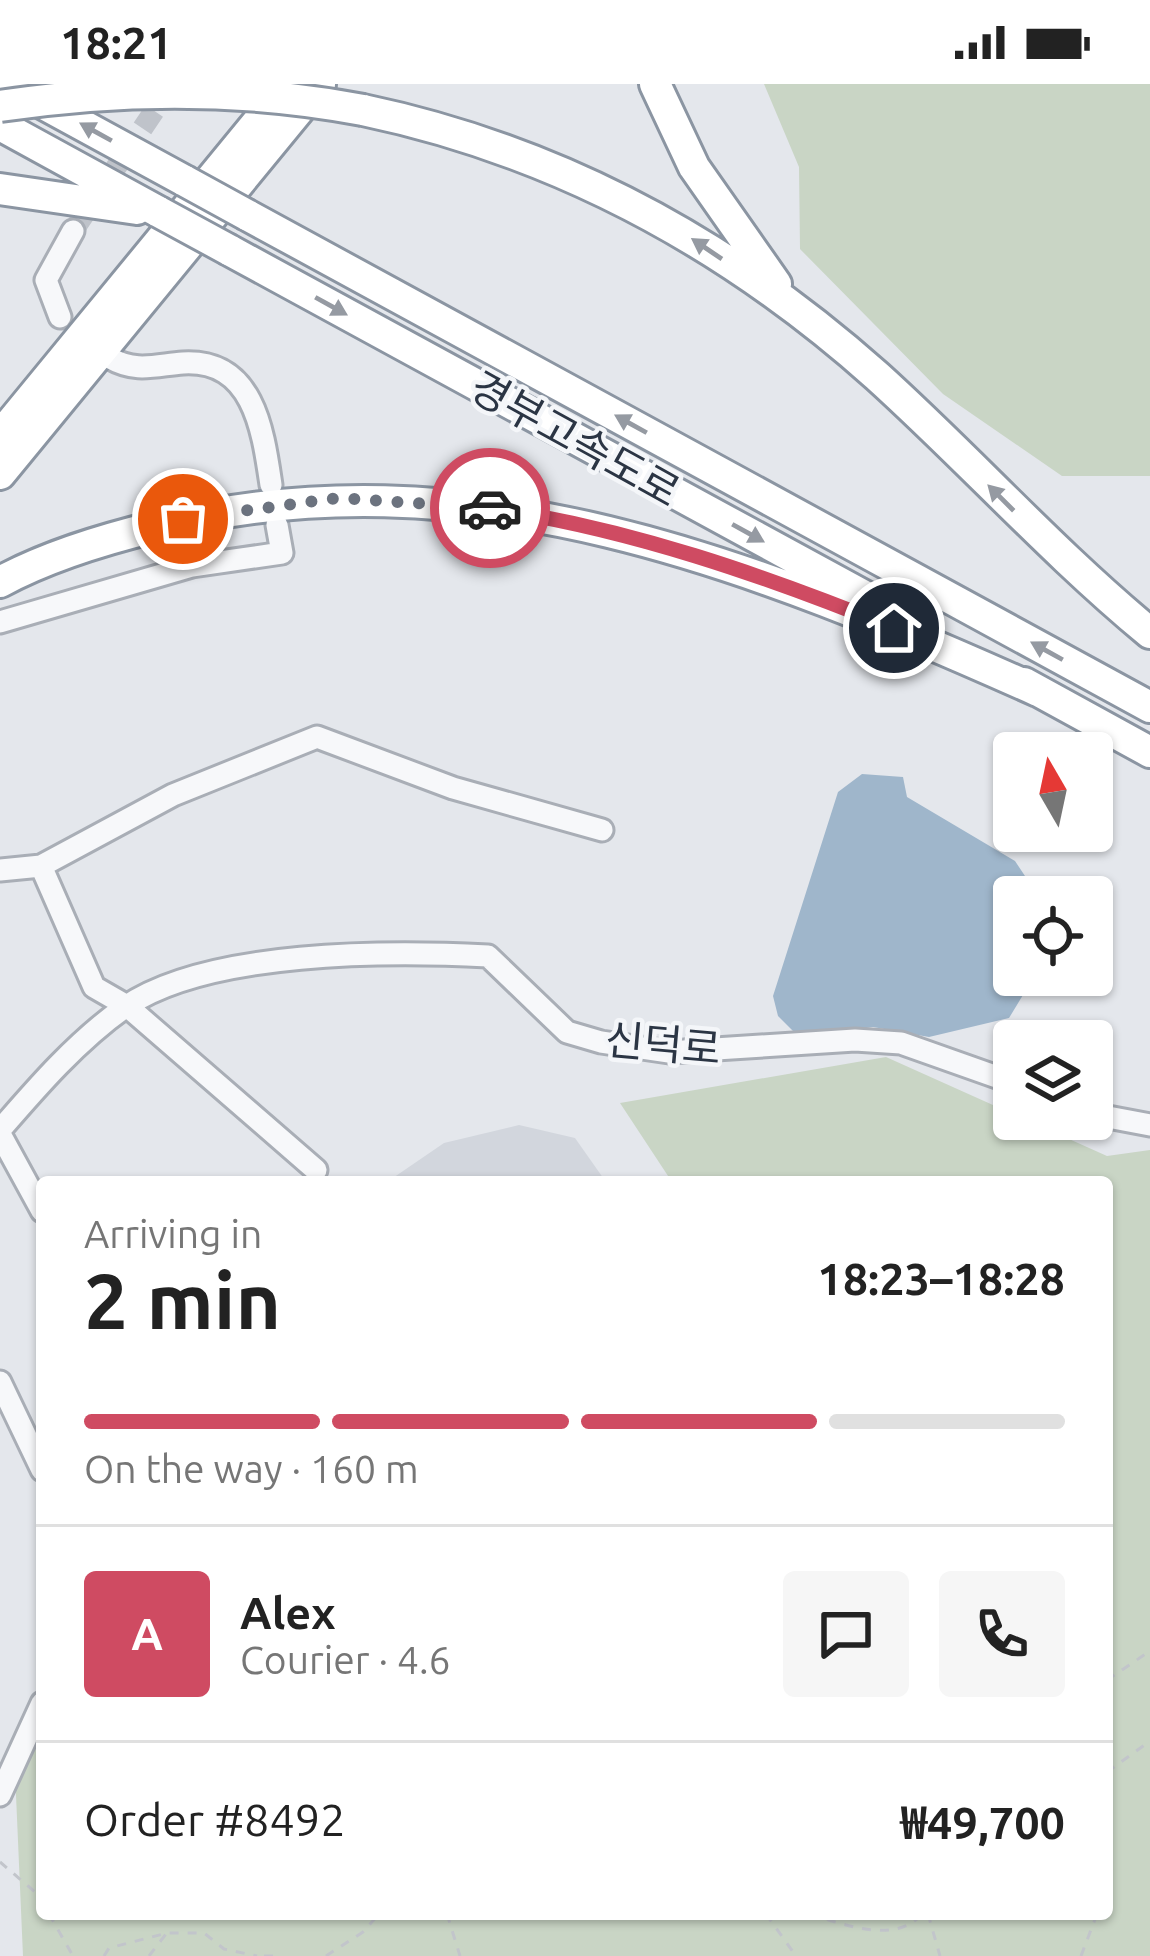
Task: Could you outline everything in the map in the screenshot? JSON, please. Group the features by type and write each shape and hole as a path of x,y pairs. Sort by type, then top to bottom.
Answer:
{"highway":[{"name":"경부고속도로","path":"7,84 1150,707"},
{"path":"0,436 289,84"},
{"path":"0,474 320,84"},
{"path":"655,84 720,210 792,302 1150,633"},
{"path":"0,106 177,92 294,99 363,110 487,142 613,193 699,243 836,342"},
{"name":"경부고속도로","path":"0,125 1150,752"},
{"path":"0,189 159,212"},
{"path":"0,582 92,544 223,511 319,499 452,504 588,525 704,557 831,602 1038,691"}],"street":[{"path":"59,317 46,280 73,232"},
{"path":"110,358 136,368 194,364 226,371 254,406 271,485"},
{"path":"0,622 192,566 282,553 278,525"},
{"path":"0,869 41,866 173,795 317,737 453,788 602,830"},
{"path":"41,866 94,987 128,1006 316,1170"},
{"name":"신덕로","path":"0,1132 49,1073 128,1006 191,978 260,962 488,956 567,1032 601,1042 668,1052 855,1040 901,1043 993,1076"},
{"path":"1113,1118 1150,1125"},
{"path":"0,1132 36,1200"},
{"path":"0,1382 36,1457"},
{"path":"0,1796 36,1716"}],"path":[{"path":"1113,1676 1150,1651"},
{"path":"1113,1768 1150,1741"},
{"path":"0,1862 36,1893"},
{"path":"52,1920 73,1956"},
{"path":"326,1956 374,1920"},
{"path":"449,1920 460,1956"},
{"path":"770,1920 796,1956"},
{"path":"832,1920 868,1930 904,1926 914,1920"},
{"path":"927,1920 940,1956"},
{"path":"1082,1956 1095,1920"},
{"path":"104,1956 109,1948 166,1933 203,1933 224,1949 280,1956"},
{"path":"149,1956 166,1933"}],"shaded area":[{"path":"519,1125 575,1138 602,1176 396,1176 444,1143"}],"green space":[{"path":"764,84 1150,84 1150,476 1062,476 943,394 800,249 799,167"},
{"path":"886,1057 993,1105 993,1140 1071,1140 1107,1156 1150,1150 1150,1956 23,1956 14,1749 36,1728 36,1920 1113,1920 1113,1176 668,1176 620,1103"}],"water":[{"path":"862,774 903,777 907,797 1015,861 1025,876 993,876 993,996 1022,996 1009,1018 929,1037 873,1027 800,1038 778,1016 773,996 838,792"}],"tunnel":[{"path":"73,231 163,98"}],"way so far":[{"path":"183,519 338,498 490,508"}],"route":[{"path":"490,508 608,530 704,557 894,628"}]}
